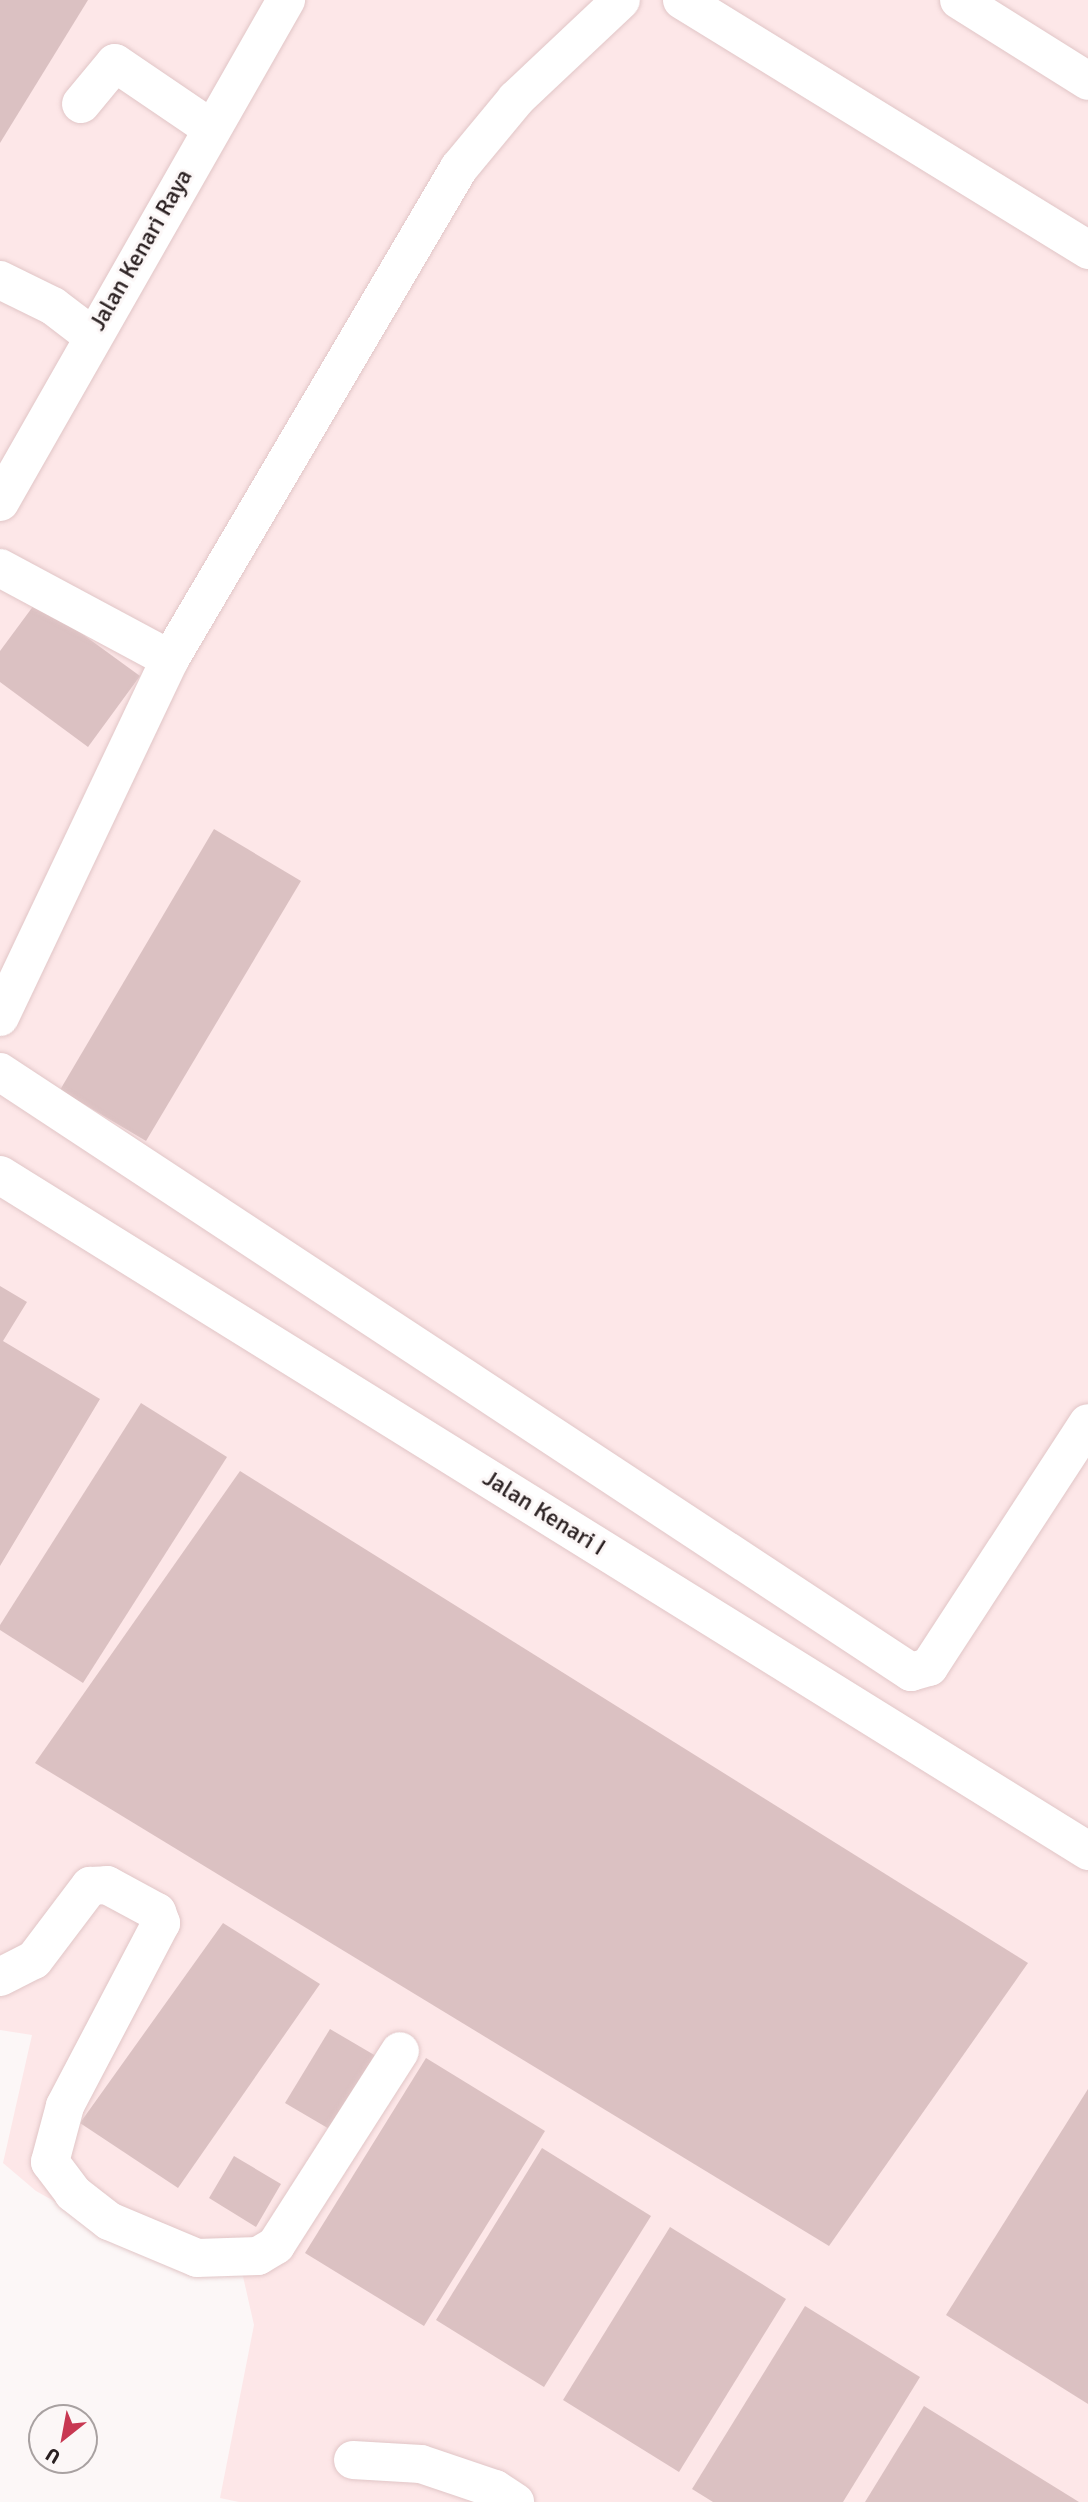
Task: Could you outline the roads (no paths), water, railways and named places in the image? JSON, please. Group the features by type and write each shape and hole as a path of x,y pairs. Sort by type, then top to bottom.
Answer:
{"street":[{"name":"Jalan Kenari Raya","path":"0,502 91,335 286,0"},
{"path":"0,1017 170,659 459,168 516,99 621,0"},
{"path":"682,0 1088,250"},
{"path":"959,0 1088,81"},
{"path":"81,104 115,63 212,129"},
{"path":"0,280 53,306 91,335"},
{"path":"0,568 170,659"},
{"path":"0,1072 911,1672 929,1667 1088,1423"},
{"name":"Jalan Kenari I","path":"0,1175 1088,1851"},
{"path":"0,1977 34,1960 90,1886 107,1885 157,1912 162,1923 65,2106 51,2144 50,2162 73,2193 109,2221 197,2258 258,2256 276,2245 400,2051"},
{"path":"353,2460 421,2464 495,2489 515,2502"}]}
